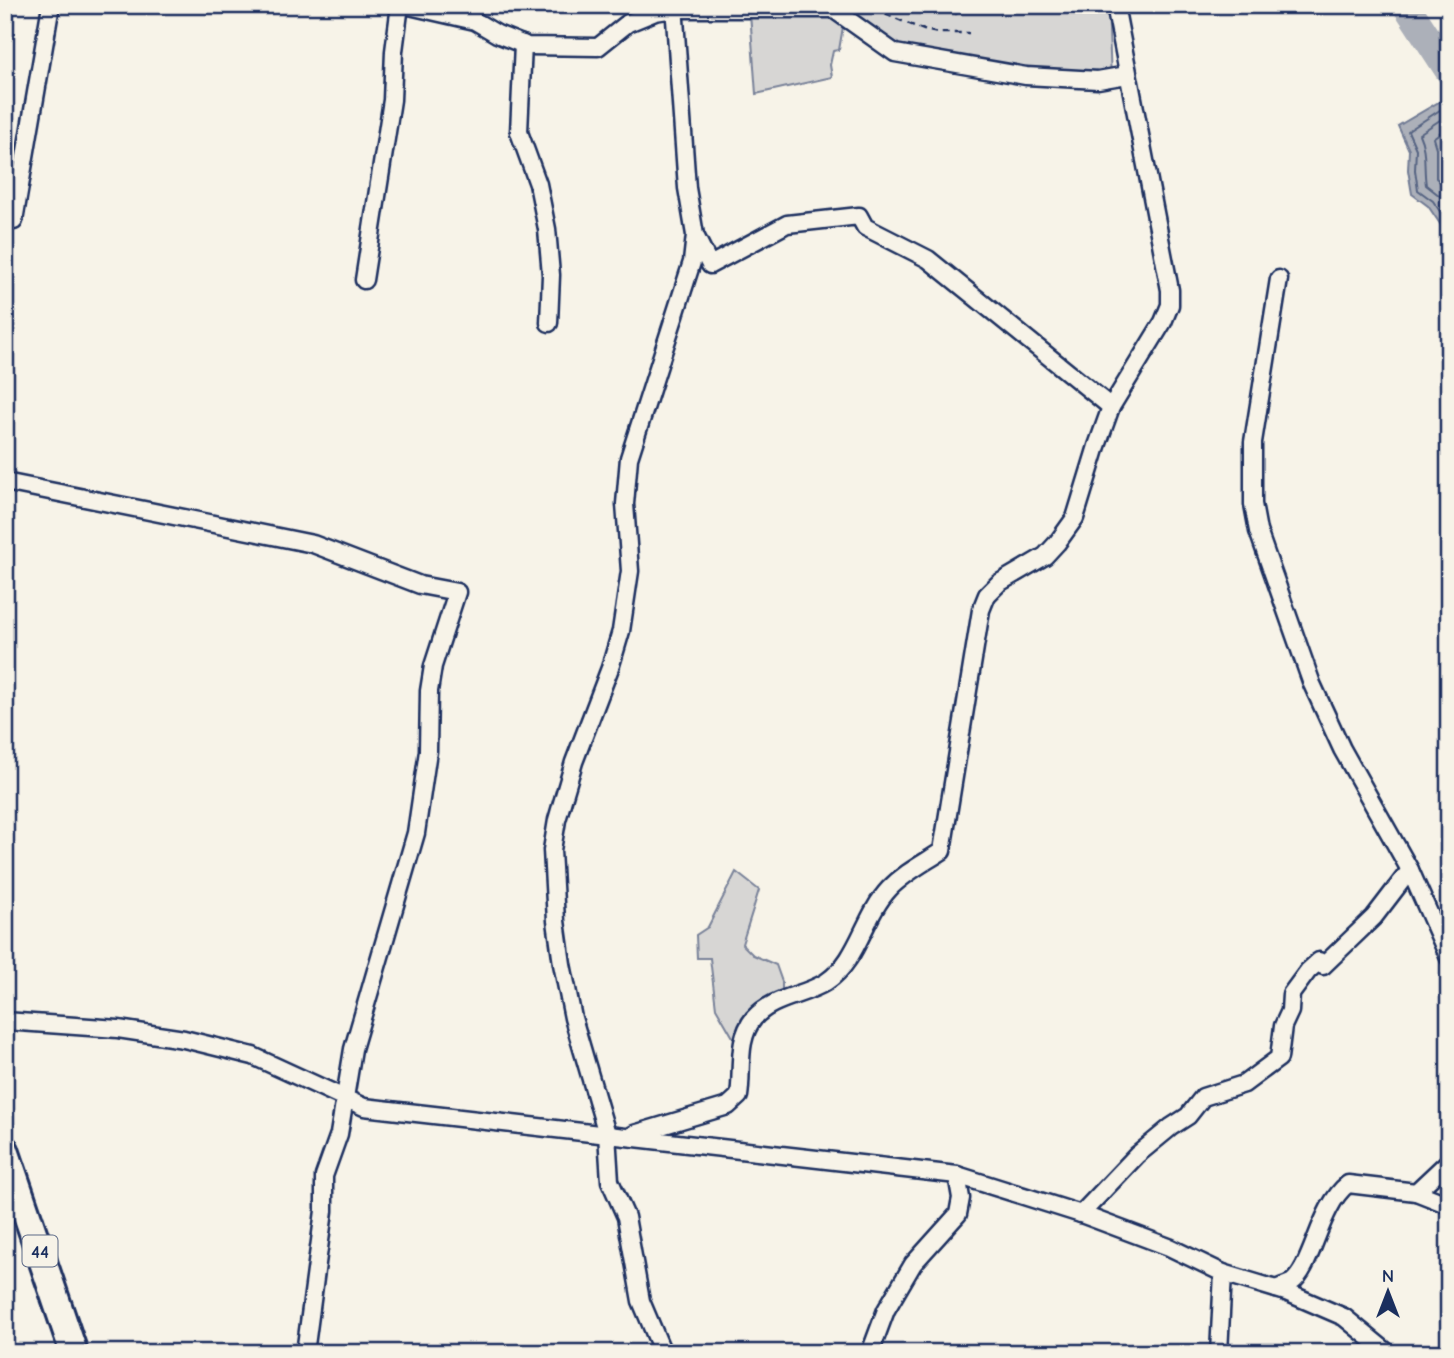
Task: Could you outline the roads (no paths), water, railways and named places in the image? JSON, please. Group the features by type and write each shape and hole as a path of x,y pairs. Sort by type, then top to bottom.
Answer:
{"main road":[{"name":"44","path":"5,1150 74,1353"}],"street":[{"path":"14,221 51,5"},
{"path":"364,280 392,100 394,51 403,5 475,21 497,34 523,44 598,47 628,23 674,7 833,9 895,54 1026,76 1098,80 1127,75"},
{"path":"628,1136 727,1106 738,1096 741,1044 754,1017 770,1006 824,983 839,971 888,889 942,851 981,610 987,595 999,583 1045,556 1075,518 1111,407 1163,322 1170,304 1170,290 1115,5"},
{"path":"674,7 687,188 695,235 709,265 787,224 859,216 865,227 928,259 1111,407"},
{"path":"523,44 519,132 538,184 547,229 551,275 549,323"},
{"path":"663,1353 641,1301 626,1217 610,1181 607,1134 573,1018 562,964 552,881 552,850 557,820 574,762 610,668 621,631 630,572 625,504 629,458 685,288 695,235"},
{"path":"1279,279 1253,442 1253,504 1258,531 1312,684 1342,749 1410,870 1449,958"},
{"path":"5,482 313,544 420,585 457,592 433,666 429,691 428,751 416,833 353,1049 339,1134 324,1175 324,1211 305,1353"},
{"path":"1081,1214 1137,1155 1171,1126 1188,1116 1203,1097 1244,1084 1279,1058 1283,1026 1290,1011 1291,994 1308,971 1319,961 1323,965 1374,916 1410,870"},
{"path":"5,1021 118,1029 184,1039 253,1056 364,1107 957,1175 1081,1214 1169,1247 1223,1273 1276,1289 1344,1317 1388,1353"},
{"path":"1416,1192 1449,1161"},
{"path":"870,1353 886,1310 913,1264 958,1214 961,1198 957,1175"},
{"path":"1276,1289 1293,1282 1328,1209 1338,1192 1348,1184 1416,1192 1449,1205"},
{"path":"1219,1353 1223,1273"}],"water":[{"path":"1449,96 1449,237 1428,206 1412,194 1408,170 1409,150 1398,126"}],"waterway":[{"path":"948,5 956,13"},
{"path":"1406,5 1449,71"}]}
